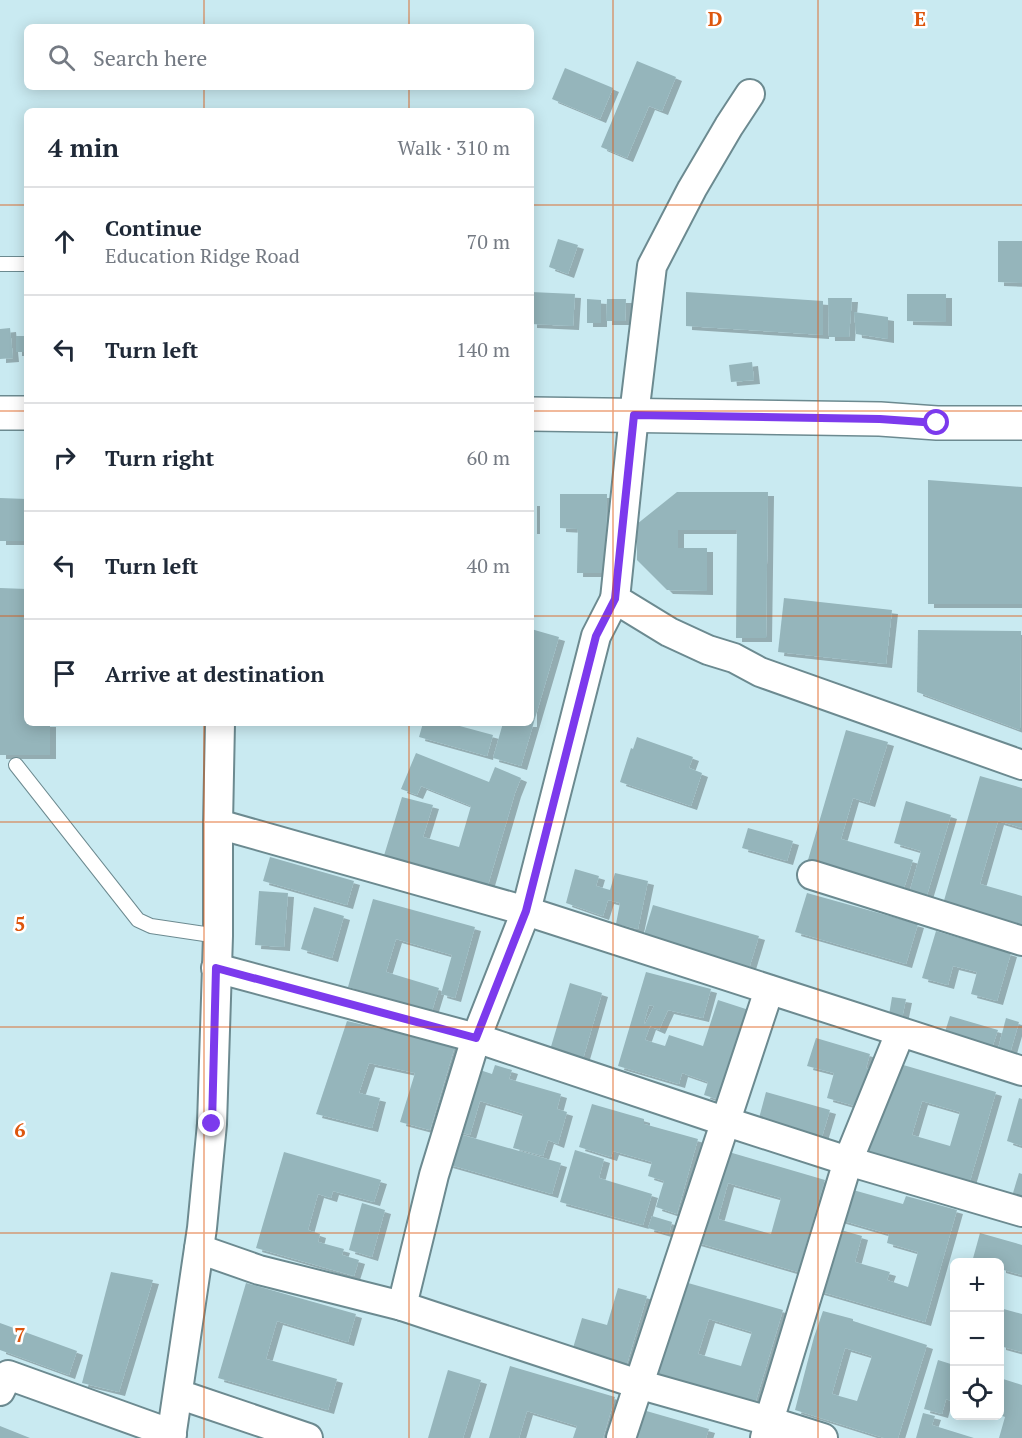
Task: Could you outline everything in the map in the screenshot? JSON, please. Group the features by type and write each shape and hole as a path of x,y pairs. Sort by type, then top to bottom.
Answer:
{"street":[{"path":"402,1306 435,1175 476,1038 526,911 596,636 615,599 652,266 697,180 750,94"},
{"path":"0,413 24,413"},
{"path":"534,414 1022,423"},
{"path":"615,599 669,632 708,650 734,658 760,672 1022,765"},
{"path":"0,1391 8,1375 172,1436 205,1203 212,1124 218,936 220,726"},
{"path":"218,824 526,911 900,1033 1022,1070"},
{"path":"812,875 1022,941"},
{"path":"216,968 476,1038 848,1161 1022,1212"},
{"path":"621,1438 769,990"},
{"path":"767,1430 848,1161 900,1033"},
{"path":"199,1249 259,1270 402,1306 638,1384 767,1430 823,1438"},
{"path":"178,1394 308,1438"}],"lane":[{"path":"0,264 24,264"},
{"path":"16,765 138,920 151,926 218,936"}],"building":[{"path":"637,61 676,77 662,111 649,106 627,158 601,147"},
{"path":"565,68 613,88 600,119 552,99"},
{"path":"558,239 578,245 568,274 549,267"},
{"path":"998,241 1022,241 1022,283 998,282"},
{"path":"534,292 575,294 573,326 534,324"},
{"path":"686,292 823,301 823,335 686,326"},
{"path":"907,294 946,294 946,322 907,321"},
{"path":"828,298 852,298 849,337 829,337"},
{"path":"587,299 601,300 601,323 587,323"},
{"path":"607,299 626,299 625,321 606,321"},
{"path":"854,312 888,317 888,339 856,334"},
{"path":"10,328 13,358 0,359 0,329"},
{"path":"16,336 24,336 24,352 16,352"},
{"path":"752,362 754,380 731,382 729,365"},
{"path":"928,480 1022,487 1022,604 928,604"},
{"path":"677,492 768,492 766,638 736,638 737,530 678,530 678,548 707,548 707,591 667,590 637,560 637,524"},
{"path":"560,494 607,494 606,573 577,573 578,529 560,528"},
{"path":"0,498 24,499 24,541 0,541"},
{"path":"0,588 24,589 24,726 50,726 50,755 0,755"},
{"path":"784,598 892,610 886,664 778,652"},
{"path":"534,630 559,637 534,722"},
{"path":"918,630 1021,631 1020,730 917,692"},
{"path":"422,726 460,726 493,735 487,756 419,737"},
{"path":"502,726 533,726 521,766 493,758"},
{"path":"846,730 888,742 869,803 853,798 841,839 913,860 904,888 808,860"},
{"path":"637,737 693,757 689,768 702,773 691,806 620,782"},
{"path":"416,753 489,782 495,767 521,778 486,892 382,862 402,797 433,805 423,837 459,847 471,806 421,786 417,795 401,789"},
{"path":"980,776 1022,788 1022,828 998,821 980,884 1022,896 1022,927 943,904"},
{"path":"906,801 951,815 927,895 910,890 921,851 894,843"},
{"path":"748,828 793,841 787,861 742,848"},
{"path":"270,857 354,881 347,905 263,881"},
{"path":"575,869 599,876 596,886 610,890 615,873 648,881 638,929 616,924 620,903 608,900 603,916 566,903"},
{"path":"259,891 288,893 284,947 255,945"},
{"path":"807,893 918,924 906,964 795,932"},
{"path":"373,899 475,927 455,998 441,994 452,955 396,939 386,972 439,988 432,1011 348,987"},
{"path":"653,905 759,936 748,972 642,941"},
{"path":"314,907 344,916 332,958 301,949"},
{"path":"936,931 1011,953 997,1001 971,994 977,972 953,966 948,985 922,978"},
{"path":"646,972 711,989 703,1018 668,1010 659,1030 650,1026 645,1040 665,1046 669,1035 703,1046 718,1000 752,1011 723,1101 704,1095 708,1082 682,1073 679,1084 618,1066","holes":["649,1005 654,1006 645,1024"]},
{"path":"570,983 602,993 583,1059 550,1050"},
{"path":"892,997 906,999 901,1023 888,1021"},
{"path":"950,1016 998,1030 992,1048 944,1035"},
{"path":"1006,1018 1019,1022 1010,1053 998,1049"},
{"path":"347,1021 455,1046 430,1130 400,1122 415,1073 369,1063 359,1093 380,1098 372,1128 316,1114"},
{"path":"816,1038 870,1054 866,1068 875,1071 869,1092 860,1090 855,1106 827,1098 834,1073 807,1066"},
{"path":"893,1062 996,1092 970,1181 866,1152","holes":["922,1101 960,1112 950,1146 912,1135"]},
{"path":"495,1065 512,1070 509,1079 561,1094 557,1109 567,1112 558,1144 548,1140 543,1156 513,1148 523,1114 480,1101 470,1135 456,1131 474,1068 492,1074"},
{"path":"766,1092 830,1110 821,1140 758,1122"},
{"path":"1019,1098 1022,1099 1022,1146 1007,1141"},
{"path":"592,1104 644,1119 644,1124 698,1139 677,1214 656,1207 664,1181 648,1176 652,1162 613,1151 611,1157 579,1147"},
{"path":"456,1133 561,1163 552,1194 447,1164"},
{"path":"575,1150 604,1159 599,1178 652,1194 643,1225 560,1202"},
{"path":"722,1150 825,1180 798,1272 695,1242","holes":["728,1183 781,1198 771,1234 718,1219"]},
{"path":"284,1152 381,1180 374,1202 333,1191 331,1198 318,1194 308,1230 320,1234 318,1242 344,1249 342,1255 359,1260 354,1276 256,1248"},
{"path":"1019,1173 1022,1174 1022,1207 1010,1203"},
{"path":"846,1188 903,1204 906,1196 957,1210 925,1322 815,1290 834,1228 862,1236 855,1262 890,1272 887,1280 908,1287 918,1252 887,1243 889,1234 837,1219"},
{"path":"362,1203 385,1210 372,1257 349,1250"},
{"path":"652,1216 672,1222 669,1234 648,1228"},
{"path":"980,1233 1022,1245 1022,1275 1004,1270 1004,1258 973,1258"},
{"path":"111,1272 153,1280 119,1392 82,1383"},
{"path":"681,1281 783,1310 755,1404 654,1374","holes":["709,1319 752,1332 741,1366 698,1354"]},
{"path":"246,1283 356,1314 348,1342 277,1321 266,1359 337,1379 328,1410 218,1378"},
{"path":"618,1288 647,1296 627,1364 573,1348 582,1318 607,1325"},
{"path":"1004,1309 1022,1314 1022,1352 1004,1347"},
{"path":"823,1311 927,1345 898,1438 884,1438 795,1410","holes":["845,1348 872,1356 857,1401 832,1394"]},
{"path":"0,1323 77,1351 69,1375 0,1350"},
{"path":"938,1360 950,1364 950,1400 946,1399 942,1414 924,1409"},
{"path":"510,1366 615,1397 603,1438 573,1438 577,1426 527,1411 519,1438 489,1438"},
{"path":"448,1370 481,1380 463,1438 428,1438"},
{"path":"1004,1379 1022,1385 1022,1438 999,1438 1005,1417"},
{"path":"636,1408 709,1429 706,1438 628,1438"},
{"path":"923,1413 935,1416 932,1425 974,1438 916,1438"},
{"path":"0,1426 30,1438 0,1438"}],"route":[{"path":"212,1124 216,968 476,1038 526,911 596,636 615,599 634,415 880,419 937,423"}]}
